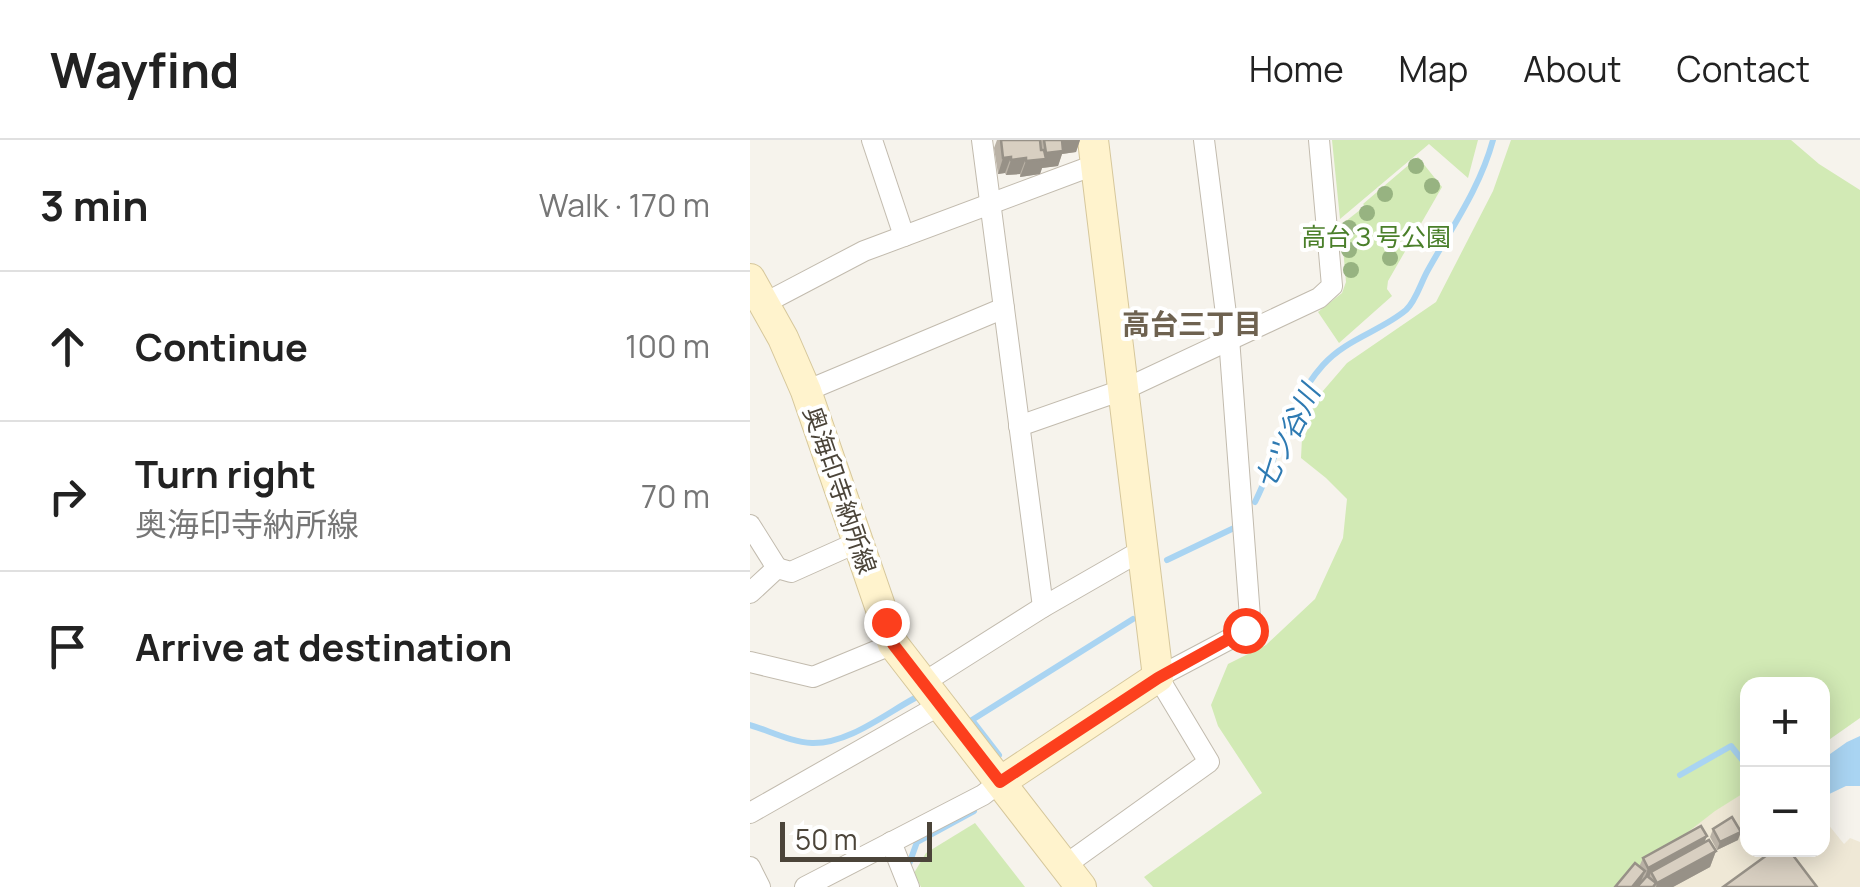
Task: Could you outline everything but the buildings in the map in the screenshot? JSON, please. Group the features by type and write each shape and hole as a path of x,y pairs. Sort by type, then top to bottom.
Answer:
{"street":[{"path":"872,140 904,236"},
{"path":"982,140 1043,607"},
{"path":"805,887 983,795 1158,678 1245,630 1250,617 1228,338 1204,140"},
{"path":"1019,426 1125,389 1318,298 1332,286 1319,140"},
{"path":"754,288 990,204 1095,152 1158,678 1209,762 1069,878"},
{"name":"奥海印寺納所線","path":"754,288 806,391 893,644 1069,878"},
{"path":"806,391 1004,308"},
{"path":"750,526 777,568 791,572 858,542"},
{"path":"750,813 932,694 1043,607 1144,549"},
{"path":"750,593 777,568"},
{"path":"750,662 813,677 893,644"},
{"path":"891,842 909,887"},
{"path":"750,867 760,887"}],"shaded area":[{"path":"1740,795 1740,857 1830,857 1830,827 1844,844 1850,838 1860,842 1860,887 1617,887 1715,810"}],"green space":[{"path":"1332,140 1478,140 1468,178 1429,144 1340,219"},
{"path":"1511,140 1791,140 1819,164 1860,190 1860,718 1830,739 1830,677 1740,677 1740,795 1617,887 1153,887 1144,877 1262,793 1218,726 1211,705 1228,664 1266,645 1315,599 1343,538 1347,499 1301,458 1302,438 1316,399 1347,363 1436,302 1493,191"},
{"name":"高台３号公園","path":"1418,157 1442,187 1388,281 1387,289 1392,296 1339,343 1318,312 1342,293 1346,282 1341,225"},
{"path":"975,823 1025,887 921,887 914,873 926,853"}],"water":[{"path":"1860,736 1860,786 1846,786 1830,794 1830,754"}],"waterway":[{"name":"七ツ谷川","path":"1255,502 1292,413 1311,380 1332,356 1396,317 1413,302 1473,191 1493,140"},
{"name":"七ツ谷川","path":"1167,560 1234,528"},
{"name":"七ツ谷川","path":"999,755 972,720 1133,619"},
{"path":"750,725 796,741 826,742 879,720 915,698"},
{"path":"1680,775 1731,746 1740,757"},
{"path":"908,867 917,842 974,811"}],"district":[{"name":"高台三丁目","path":"1192,324"}],"route":[{"path":"886,622 893,644 1000,782 1158,678 1245,630"}]}
